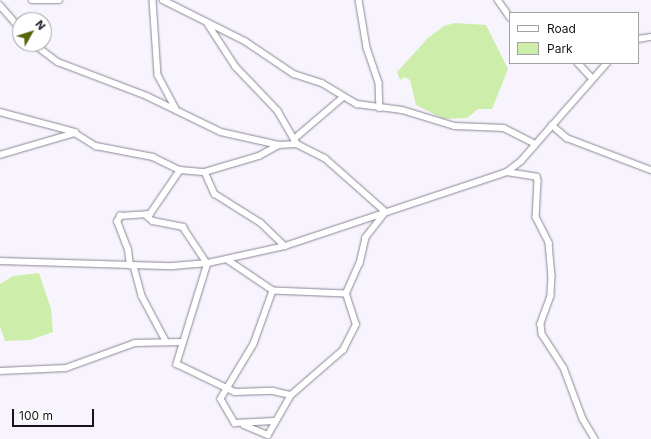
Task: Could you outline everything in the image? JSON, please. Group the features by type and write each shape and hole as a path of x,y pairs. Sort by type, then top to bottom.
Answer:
{"street":[{"path":"32,0 58,0"},
{"path":"153,0 158,75 177,110"},
{"path":"163,0 245,41 294,74 322,83 342,98 380,108 402,110 455,126 504,128 533,143"},
{"path":"359,0 367,48 379,83 380,108"},
{"path":"498,0 509,16"},
{"path":"0,5 12,19"},
{"path":"208,23 236,67 278,112 295,142 325,158 386,212"},
{"path":"639,39 651,37"},
{"path":"45,52 58,62 177,110 226,133 279,144 295,142 342,98"},
{"path":"579,64 592,78"},
{"path":"0,261 132,266 207,263 227,260 285,246 507,172 520,161 533,143 552,125 592,78 606,64"},
{"path":"0,112 75,132 96,146 153,157 180,170 205,172 259,156 279,144"},
{"path":"552,125 567,138 651,170"},
{"path":"0,155 75,132"},
{"path":"166,341 142,296 117,219 122,215 146,215 154,209 180,170"},
{"path":"205,172 215,194 261,223 285,246"},
{"path":"507,172 536,177 538,181 536,217 550,248 552,283 541,328 571,385 575,398 595,439"},
{"path":"273,291 254,344 227,390 221,396 223,404 233,421 266,435 274,421 286,408 291,395 332,362 353,335 356,321 346,294 360,263 366,238 386,212"},
{"path":"146,215 153,221 183,227 207,263"},
{"path":"227,260 273,291 346,294"},
{"path":"207,263 182,342 177,364 227,390 291,395"},
{"path":"0,371 66,368 135,343 166,341 182,342"},
{"path":"244,425 274,421"}],"green space":[{"path":"455,23 486,25 508,69 492,109 478,109 467,118 444,119 416,105 410,80 405,77 400,80 397,72 428,38 444,26"},
{"path":"39,273 51,309 53,332 30,340 5,341 0,326 0,284 13,276"}]}
